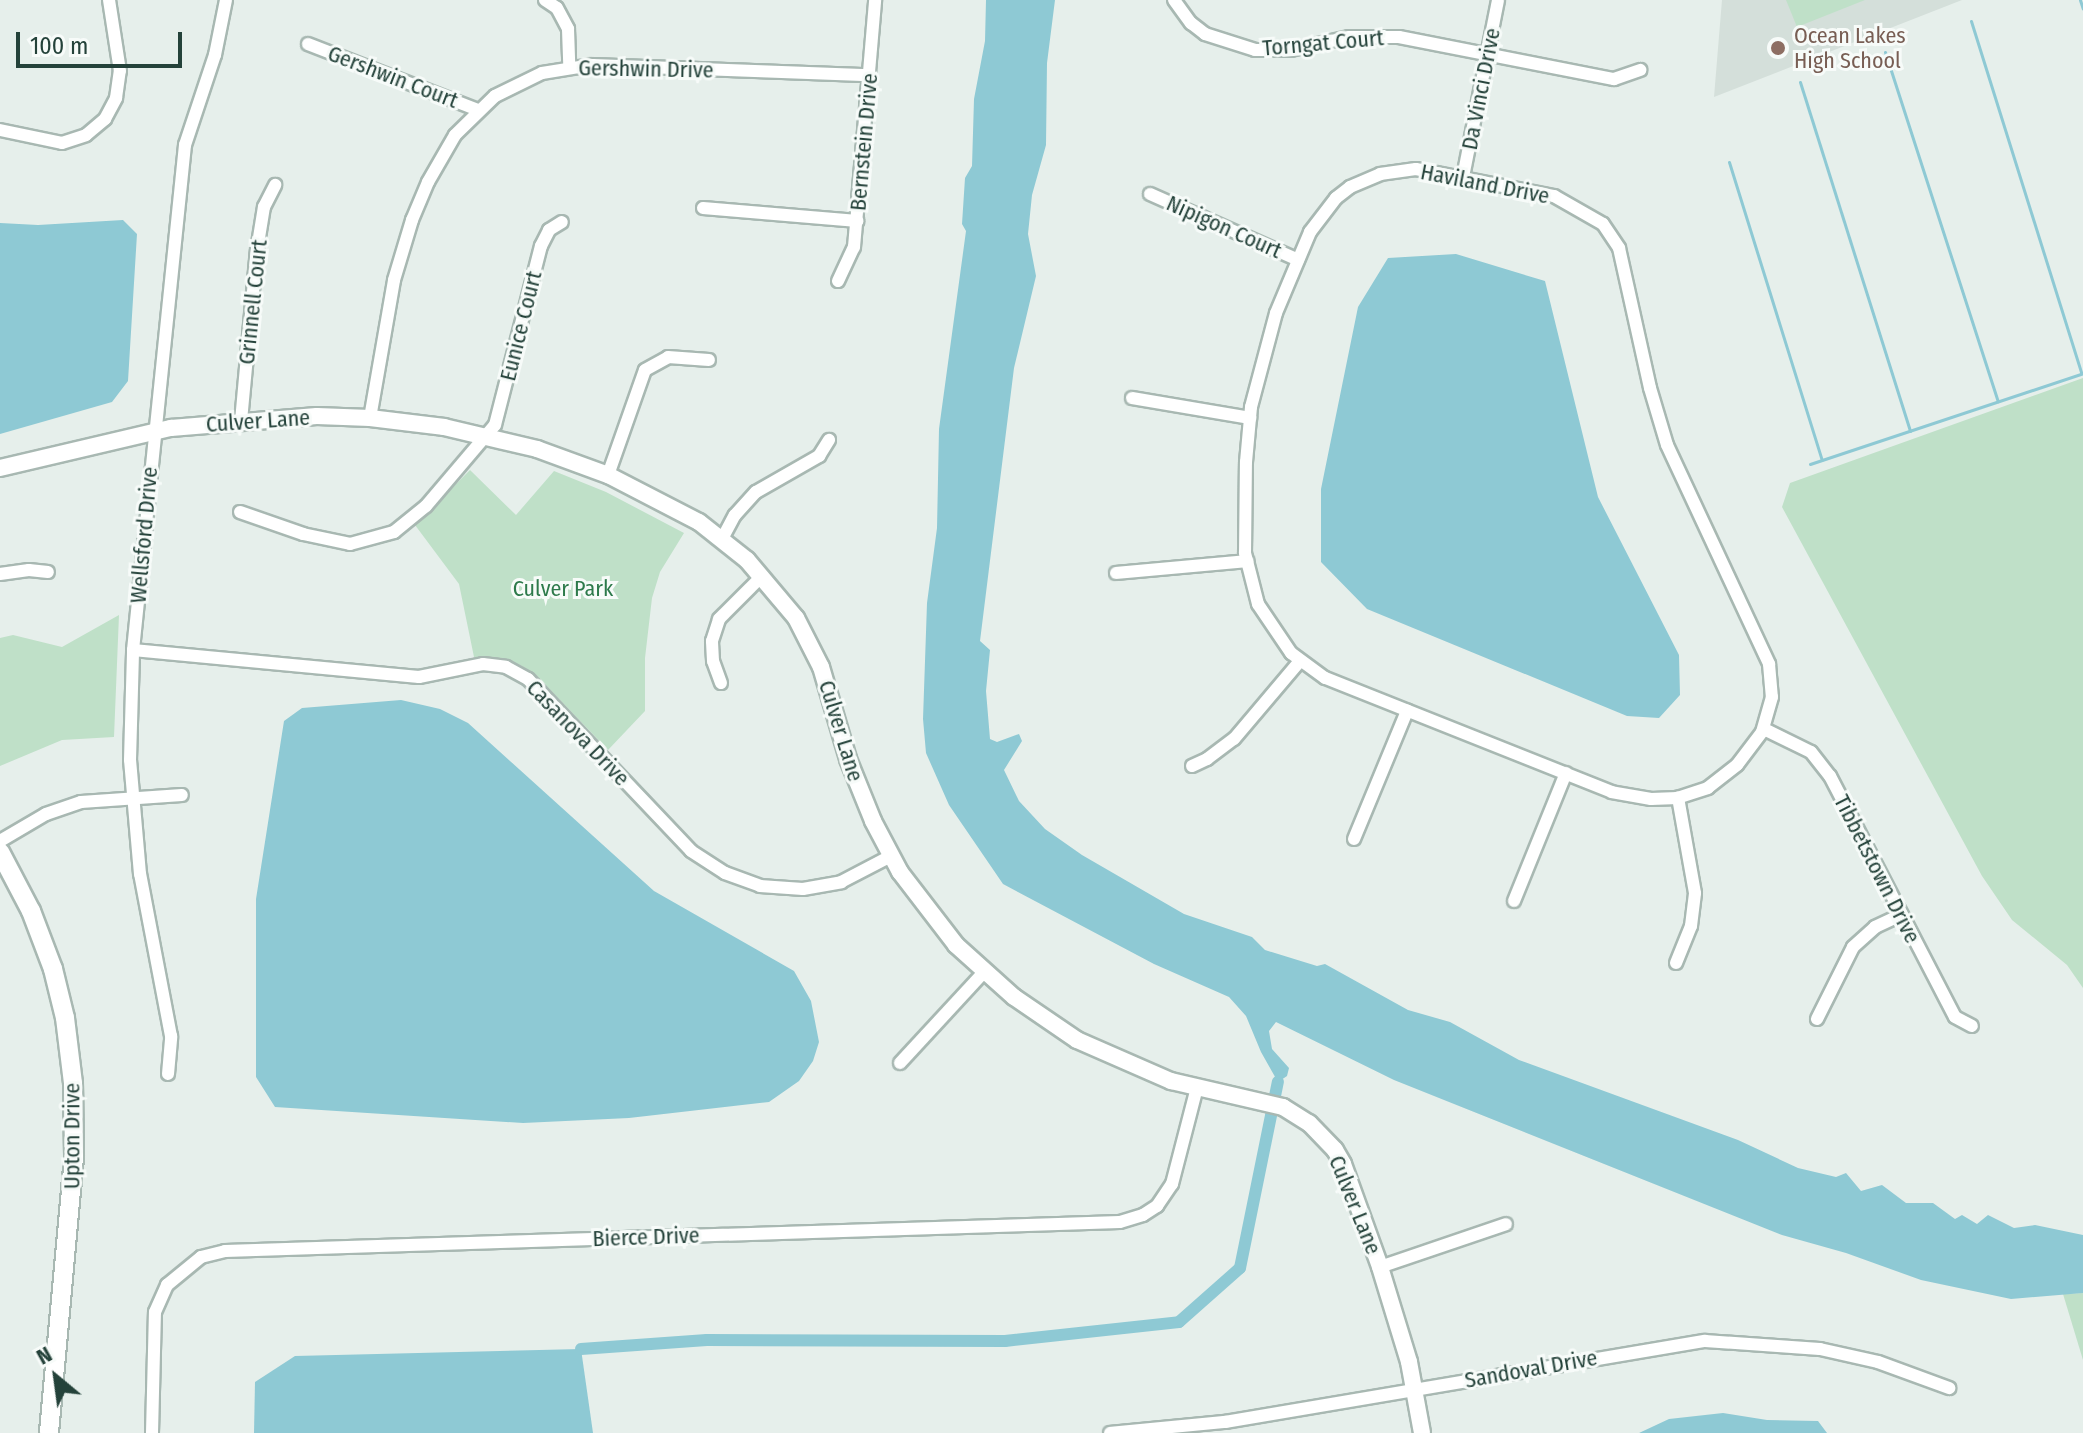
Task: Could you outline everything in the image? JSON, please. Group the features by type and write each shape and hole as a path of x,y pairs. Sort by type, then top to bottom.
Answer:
{"main road":[{"name":"Upton Drive","path":"0,852 31,911 53,969 65,1018 73,1083 74,1157 49,1433"}],"street":[{"path":"0,130 62,143 86,135 105,119 116,98 120,71 109,0"},
{"name":"Wellsford Drive","path":"168,1074 171,1036 147,921 130,760 133,650 153,431 160,403 185,145 215,55 226,0"},
{"path":"545,0 557,8 568,29 569,67"},
{"name":"Bernstein Drive","path":"838,281 851,258 857,221 875,0"},
{"name":"Torngat Court","path":"1174,0 1191,23 1205,34 1255,50 1291,50 1325,41 1374,36 1399,37 1614,79 1640,70"},
{"name":"Da Vinci Drive","path":"1463,177 1498,0"},
{"name":"Gershwin Court","path":"308,44 478,110"},
{"name":"Gershwin Drive","path":"370,418 394,280 412,220 443,154 478,110 529,78 569,67 870,75"},
{"name":"Haviland Drive","path":"1416,169 1572,203 1603,224 1619,248 1650,388 1667,445 1769,664 1772,697 1764,729 1751,749 1720,780 1678,798 1631,797 1325,678 1300,661 1267,622 1247,561 1244,508 1250,418 1276,313 1298,260 1324,211 1363,180 1416,169"},
{"name":"Grinnell Court","path":"241,421 257,250 264,207 275,185"},
{"name":"Nipigon Court","path":"1150,194 1298,260"},
{"path":"703,208 857,221"},
{"name":"Eunice Court","path":"240,512 334,542 380,538 402,527 426,506 488,435 500,413 544,237 562,222"},
{"path":"608,475 645,370 668,357 709,360"},
{"path":"1132,398 1250,418"},
{"name":"Culver Lane","path":"0,468 153,431 317,416 370,418 488,435 608,475 662,501 722,539 762,576 796,618 821,667 857,783 891,856 929,913 984,972 1077,1040 1137,1068 1197,1087 1275,1105 1323,1136 1343,1164 1380,1267 1414,1389 1422,1433"},
{"path":"722,539 735,515 756,492 819,456 829,440"},
{"path":"1116,573 1247,561"},
{"path":"0,574 29,570 48,572"},
{"path":"721,683 713,661 712,641 719,619 762,576"},
{"name":"Casanova Drive","path":"133,650 419,677 483,664 506,667 528,679 691,851 725,873 760,886 803,889 841,882 891,856"},
{"path":"1192,766 1234,739 1300,661"},
{"path":"1354,839 1407,711"},
{"name":"Tibbetstown Drive","path":"1764,729 1796,742 1824,768 1955,1017 1972,1026"},
{"path":"1514,901 1566,773"},
{"path":"0,841 63,807 182,795"},
{"path":"1676,963 1691,926 1695,893 1678,798"},
{"path":"1817,1019 1853,947 1875,927 1901,915"},
{"path":"900,1063 984,972"},
{"name":"Bierce Drive","path":"152,1433 155,1312 167,1285 179,1272 213,1253 1120,1222 1143,1215 1157,1206 1172,1184 1197,1087"},
{"path":"1380,1267 1506,1224"},
{"name":"Sandoval Drive","path":"1110,1433 1225,1422 1670,1344 1740,1341 1849,1355 1949,1388"}],"shaded area":[{"name":"Ocean Lakes High School","path":"1722,0 1962,0 1714,97"}],"green space":[{"path":"1786,0 1865,0 1797,27"},
{"path":"2083,378 2083,988 2067,965 2012,920 1982,876 1782,507 1790,483"},
{"name":"Culver Park","path":"470,470 516,515 554,471 606,492 684,533 660,572 652,598 645,658 645,711 608,750 536,675 520,665 494,657 474,657 459,584 415,525"},
{"path":"119,615 114,737 62,740 0,766 0,638 13,635 62,647"},
{"path":"2083,1293 2083,1360 2063,1294"}],"water":[{"path":"986,0 1055,0 1047,63 1046,145 1032,195 1028,234 1036,276 1014,368 980,641 990,650 986,691 990,739 997,742 1019,734 1022,741 1004,770 1019,801 1045,829 1082,855 1184,914 1252,937 1265,950 1317,966 1325,964 1408,1010 1450,1022 1519,1060 1738,1140 1798,1168 1836,1177 1846,1173 1861,1191 1882,1185 1906,1203 1933,1203 1955,1219 1962,1215 1977,1224 1988,1215 2014,1228 2035,1225 2083,1235 2083,1293 2011,1299 1921,1280 1846,1253 1782,1235 1394,1080 1276,1022 1269,1031 1272,1049 1289,1068 1287,1076 1278,1082 1246,1016 1229,997 1154,964 1003,884 949,805 926,753 923,719 927,603 937,528 939,429 966,231 962,224 965,178 972,166 974,99 985,41"},
{"path":"123,220 137,234 128,381 112,402 0,434 0,223 38,225"},
{"path":"1456,254 1545,281 1598,497 1679,655 1680,695 1659,718 1627,716 1367,609 1321,562 1321,489 1358,307 1388,258"},
{"path":"401,700 440,709 468,723 654,891 794,971 811,1001 819,1042 813,1061 799,1081 769,1102 629,1118 523,1123 275,1107 256,1077 256,899 284,721 302,708"},
{"path":"581,1349 593,1433 254,1433 255,1382 295,1356"},
{"path":"1723,1413 1767,1420 1818,1421 1827,1433 1639,1433 1669,1419"}],"waterway":[{"path":"2080,0 2083,9"},
{"path":"1971,21 2081,373"},
{"path":"1885,52 1998,401"},
{"path":"1800,82 1910,431"},
{"path":"1729,162 1822,460"},
{"path":"1810,464 2083,373"},
{"path":"581,1349 707,1340 1005,1341 1179,1322 1240,1268 1278,1082"}],"place":[{"name":"Ocean Lakes High School","path":"1778,48"}]}
